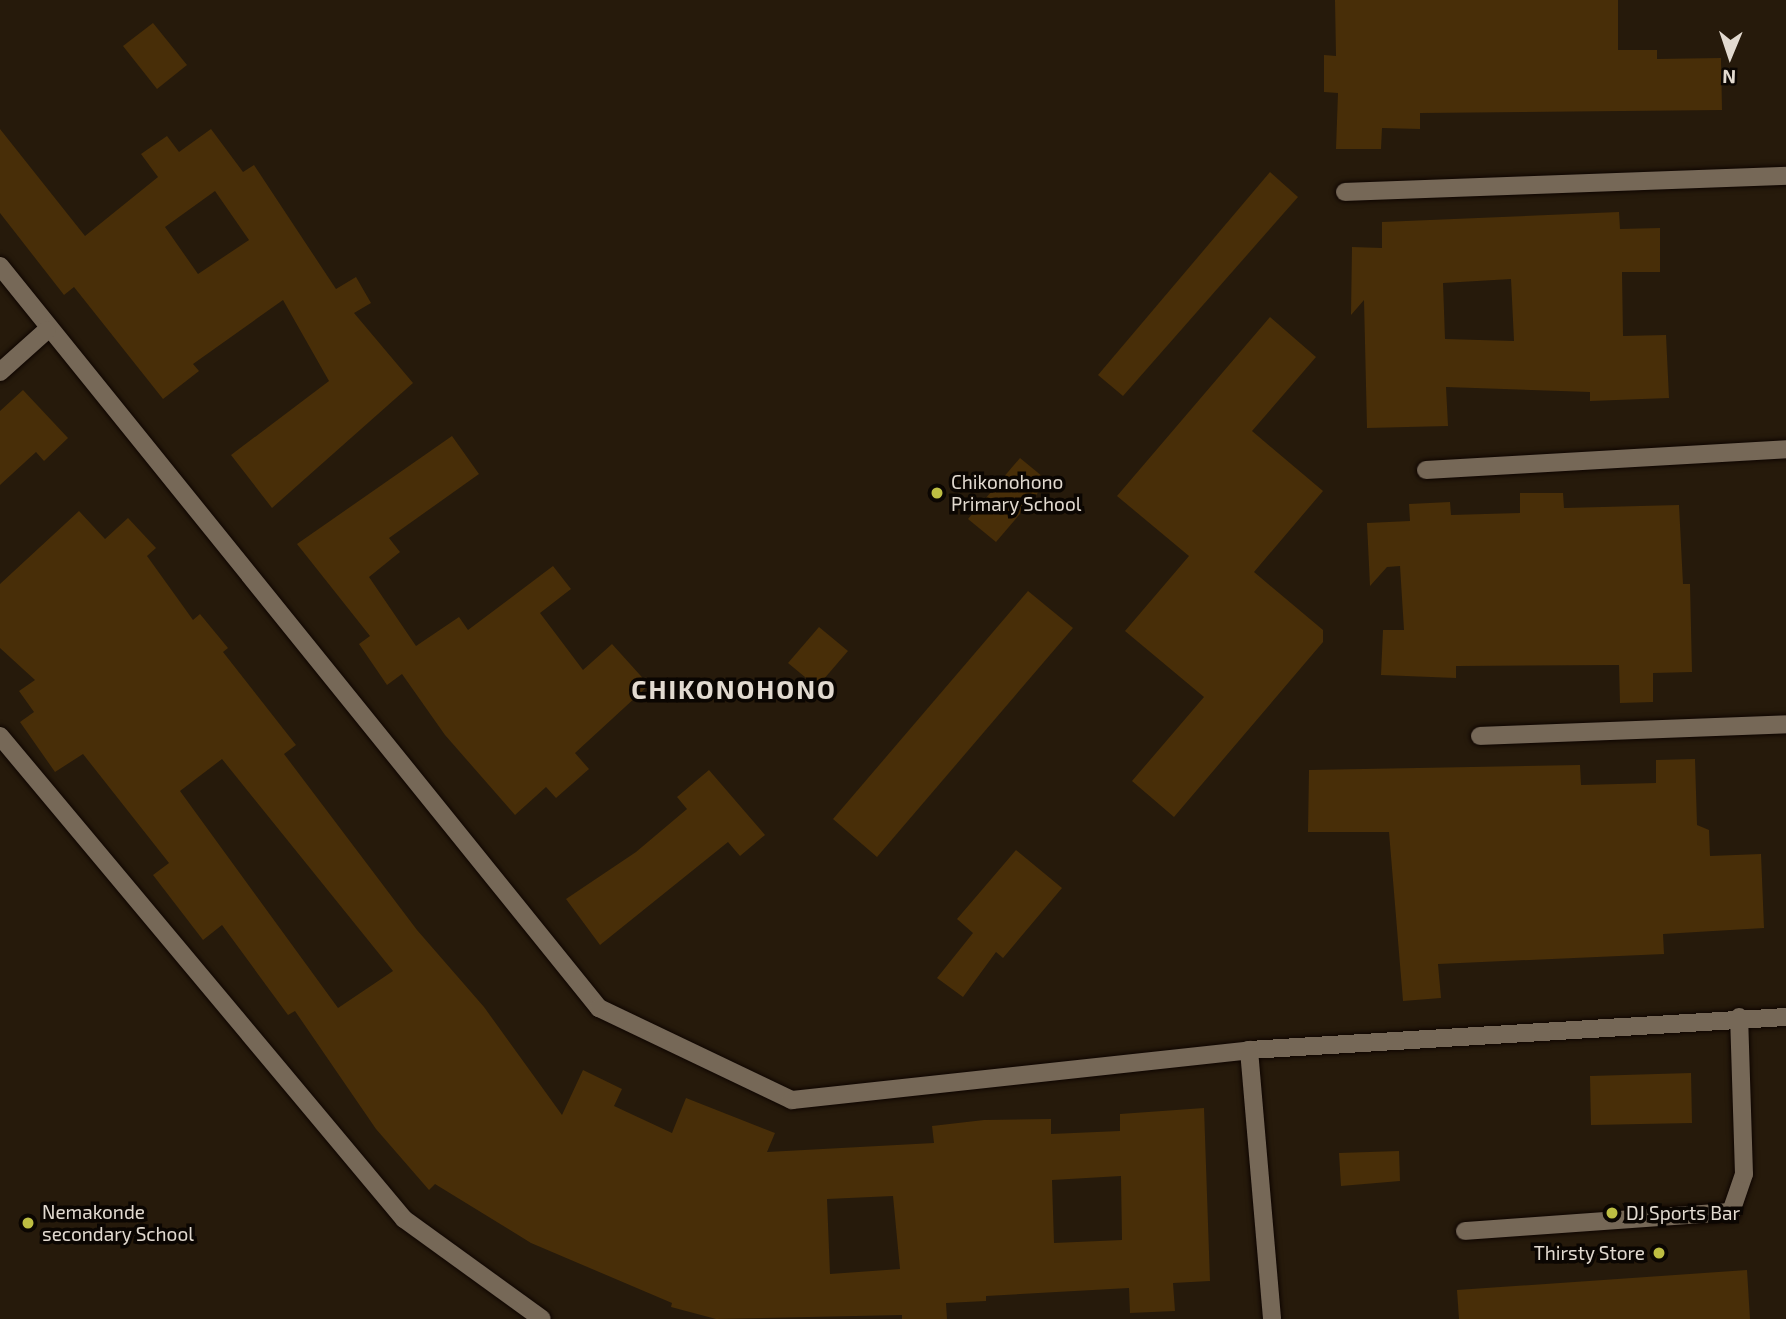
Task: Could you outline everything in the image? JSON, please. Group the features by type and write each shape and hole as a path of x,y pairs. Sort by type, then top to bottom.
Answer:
{"street":[{"path":"1345,192 1786,176"},
{"path":"0,266 47,330 599,1008 792,1100 1249,1049 1739,1017 1786,1017"},
{"path":"0,372 47,330"},
{"path":"1426,470 1786,449"},
{"path":"1480,736 1786,724"},
{"path":"0,736 404,1219 542,1319"},
{"path":"1465,1231 1731,1212 1744,1174 1739,1017"},
{"path":"1249,1049 1272,1319"}],"building":[{"path":"1335,0 1618,0 1618,50 1657,50 1657,59 1721,58 1722,110 1420,113 1420,129 1382,128 1381,149 1336,149 1338,93 1324,92 1324,55 1336,56"},
{"path":"153,23 187,65 157,89 123,46"},
{"path":"0,129 85,236 158,177 141,154 167,136 179,152 211,129 243,172 254,165 336,289 356,277 371,303 354,313 413,383 272,508 231,455 329,381 283,300 193,364 199,371 163,399 74,287 64,295 0,213","holes":["215,191 249,240 198,274 165,227"]},
{"path":"1270,172 1298,197 1123,396 1098,375"},
{"path":"1619,212 1620,229 1660,228 1660,272 1622,272 1623,336 1666,335 1669,398 1590,401 1590,392 1446,387 1448,426 1367,428 1364,300 1351,315 1352,247 1382,248 1382,222","holes":["1511,279 1514,341 1445,339 1443,283"]},
{"path":"1270,317 1316,357 1252,431 1323,491 1254,572 1323,630 1323,642 1174,817 1132,781 1204,697 1125,631 1189,556 1117,496"},
{"path":"23,390 68,438 44,461 36,452 0,485 0,411"},
{"path":"452,436 479,474 389,538 400,552 369,577 416,646 459,617 468,630 553,566 571,589 540,613 583,670 612,644 649,685 575,753 589,769 556,798 546,787 515,815 445,735 402,674 387,685 359,644 370,636 297,544"},
{"path":"1020,458 1048,481 996,542 968,519"},
{"path":"1520,493 1563,493 1564,508 1679,505 1683,584 1690,584 1692,672 1653,673 1653,702 1620,703 1619,665 1456,666 1456,678 1381,675 1383,630 1404,630 1400,566 1387,567 1370,586 1367,523 1410,521 1409,504 1450,502 1451,515 1520,513"},
{"path":"79,511 105,539 128,518 156,548 147,556 193,620 200,614 228,648 223,652 296,745 284,754 417,930 484,1007 562,1115 583,1070 622,1089 614,1106 672,1133 686,1098 775,1133 767,1152 934,1143 932,1126 984,1120 1051,1119 1051,1134 1120,1131 1120,1114 1204,1108 1210,1281 1173,1283 1175,1311 1130,1313 1129,1288 986,1296 986,1301 946,1303 947,1319 902,1319 902,1315 716,1319 671,1307 672,1303 531,1243 435,1184 429,1190 376,1129 295,1011 288,1015 222,925 203,940 153,875 169,863 83,754 55,772 20,722 34,712 19,691 35,680 0,648 0,584","holes":["222,759 393,971 338,1008 180,791","1121,1176 1122,1240 1054,1243 1052,1180","893,1196 900,1269 830,1274 827,1199"]},
{"path":"1028,591 1073,628 877,857 833,819"},
{"path":"819,627 848,651 817,687 788,663"},
{"path":"1695,759 1697,825 1709,830 1710,856 1761,854 1764,928 1663,934 1664,954 1438,964 1441,998 1403,1001 1389,832 1308,832 1309,770 1580,765 1581,785 1656,783 1656,760"},
{"path":"709,770 765,835 740,856 728,842 600,945 566,899 636,852 687,809 677,797"},
{"path":"1016,850 1062,888 1003,958 996,952 963,997 937,978 973,933 957,919"},
{"path":"1691,1073 1692,1123 1591,1125 1590,1076"},
{"path":"1399,1151 1400,1181 1341,1186 1339,1153"},
{"path":"1747,1270 1750,1319 1459,1319 1457,1290"}],"place":[{"name":"Chikonohono Primary School","path":"937,493"},
{"name":"DJ Sports Bar","path":"1612,1213"},
{"name":"Nemakonde secondary School","path":"28,1223"},
{"name":"Thirsty Store","path":"1659,1253"}],"district":[{"name":"CHIKONOHONO","path":"734,689"}]}
